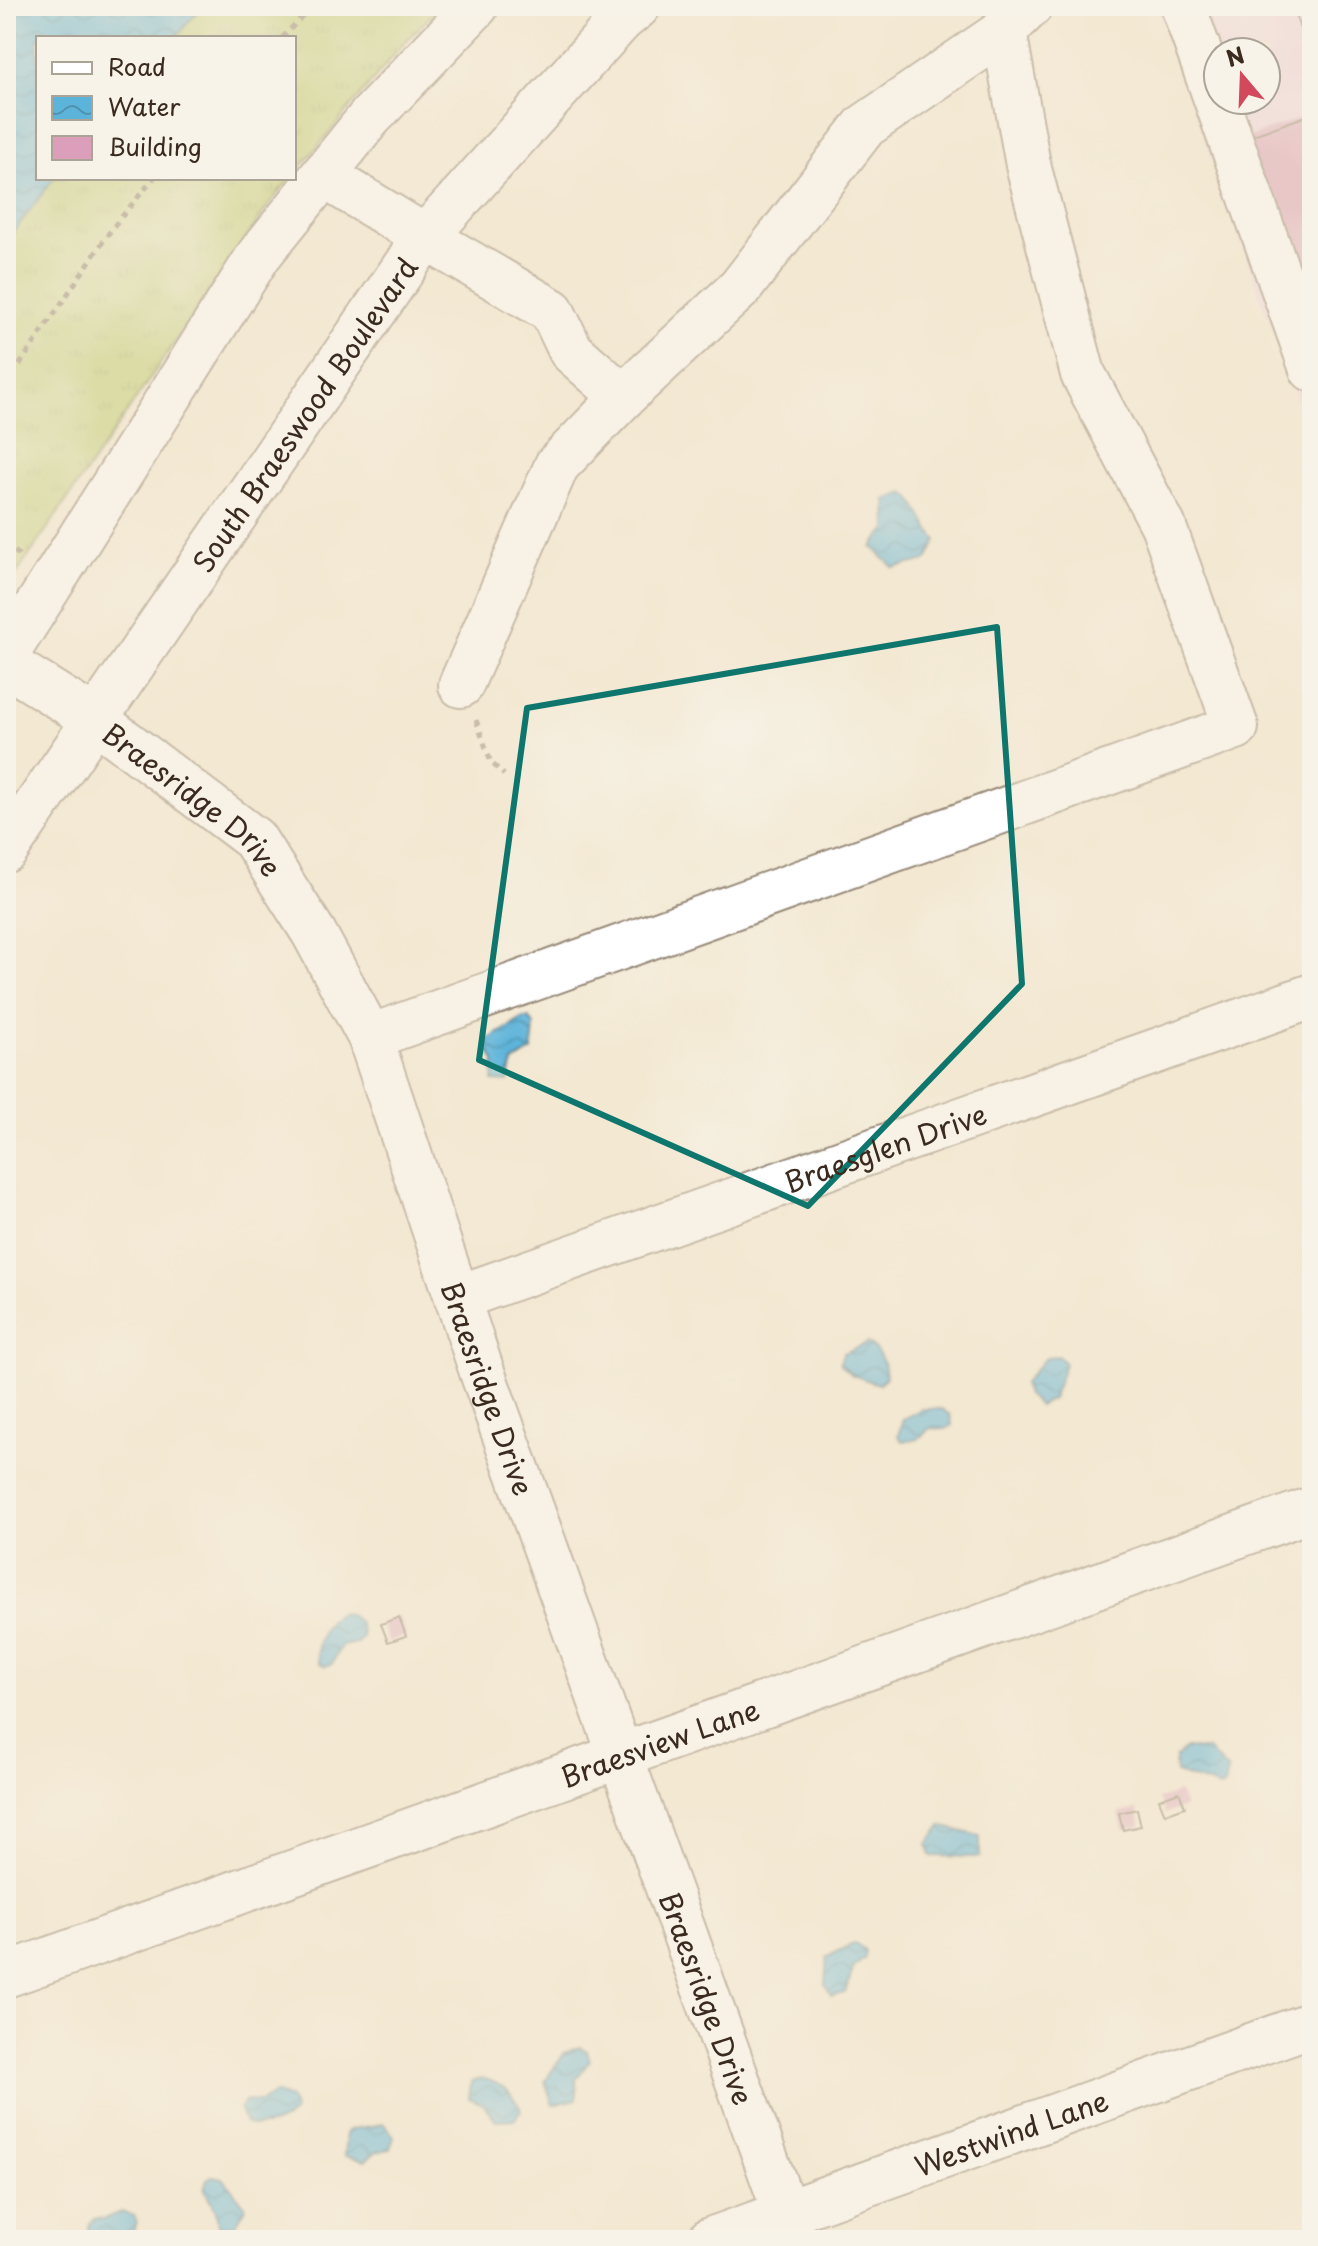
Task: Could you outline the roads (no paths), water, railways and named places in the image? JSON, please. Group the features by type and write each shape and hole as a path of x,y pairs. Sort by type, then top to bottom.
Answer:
{"street":[{"path":"6,655 259,255 370,117 476,6"},
{"name":"South Braeswood Boulevard","path":"6,850 425,237 621,20 638,6"},
{"path":"1183,6 1312,369"},
{"path":"462,683 557,465 623,397 740,288 865,126 1017,18"},
{"path":"370,1037 1236,727 1163,525 1083,374 1028,165 1017,18"},
{"path":"323,175 552,311 571,351 623,397"},
{"name":"Braesridge Drive","path":"6,664 96,720 254,839 314,933 370,1037 457,1298 790,2226"},
{"name":"Braesglen Drive","path":"457,1298 1312,996"},
{"name":"Braesview Lane","path":"6,1975 1312,1509"},
{"name":"Westwind Lane","path":"710,2240 790,2226 1312,2024"}],"water":[{"path":"6,6 202,6 177,36 36,36 36,180 52,180 6,242"},
{"path":"905,493 937,540 927,560 894,568 872,547 887,529 886,500"},
{"path":"529,1018 534,1025 532,1051 513,1063 508,1082 493,1081 495,1061 488,1049 489,1039"},
{"path":"867,1343 878,1353 884,1367 886,1377 878,1384 852,1375 840,1363 843,1353"},
{"path":"1059,1356 1065,1364 1052,1399 1039,1406 1027,1395 1023,1384 1046,1357"},
{"path":"922,1409 942,1409 950,1415 952,1425 946,1429 930,1428 918,1439 902,1441 898,1436 903,1419"},
{"path":"340,1613 357,1621 362,1638 357,1643 341,1646 332,1664 325,1666 319,1663 319,1642 329,1621"},
{"path":"1186,1749 1208,1750 1228,1771 1225,1785 1220,1788 1176,1773 1175,1758"},
{"path":"941,1826 980,1836 980,1857 931,1856 928,1844"},
{"path":"855,1943 865,1950 865,1958 854,1967 845,1993 831,1996 825,1985 827,1957"},
{"path":"579,2047 587,2051 590,2060 576,2079 577,2099 553,2105 545,2081 564,2053"},
{"path":"482,2078 511,2093 521,2110 516,2119 496,2120 483,2104 469,2098 471,2082"},
{"path":"275,2093 290,2099 295,2111 272,2124 258,2126 245,2123 240,2110 245,2101 261,2102"},
{"path":"383,2123 394,2136 390,2149 376,2152 365,2161 344,2156 346,2132"},
{"path":"212,2176 223,2178 246,2207 235,2226 218,2226 216,2211 204,2189 207,2179"},
{"path":"121,2212 134,2216 137,2223 134,2231 114,2240 86,2240 90,2223 96,2218 105,2219"}]}
